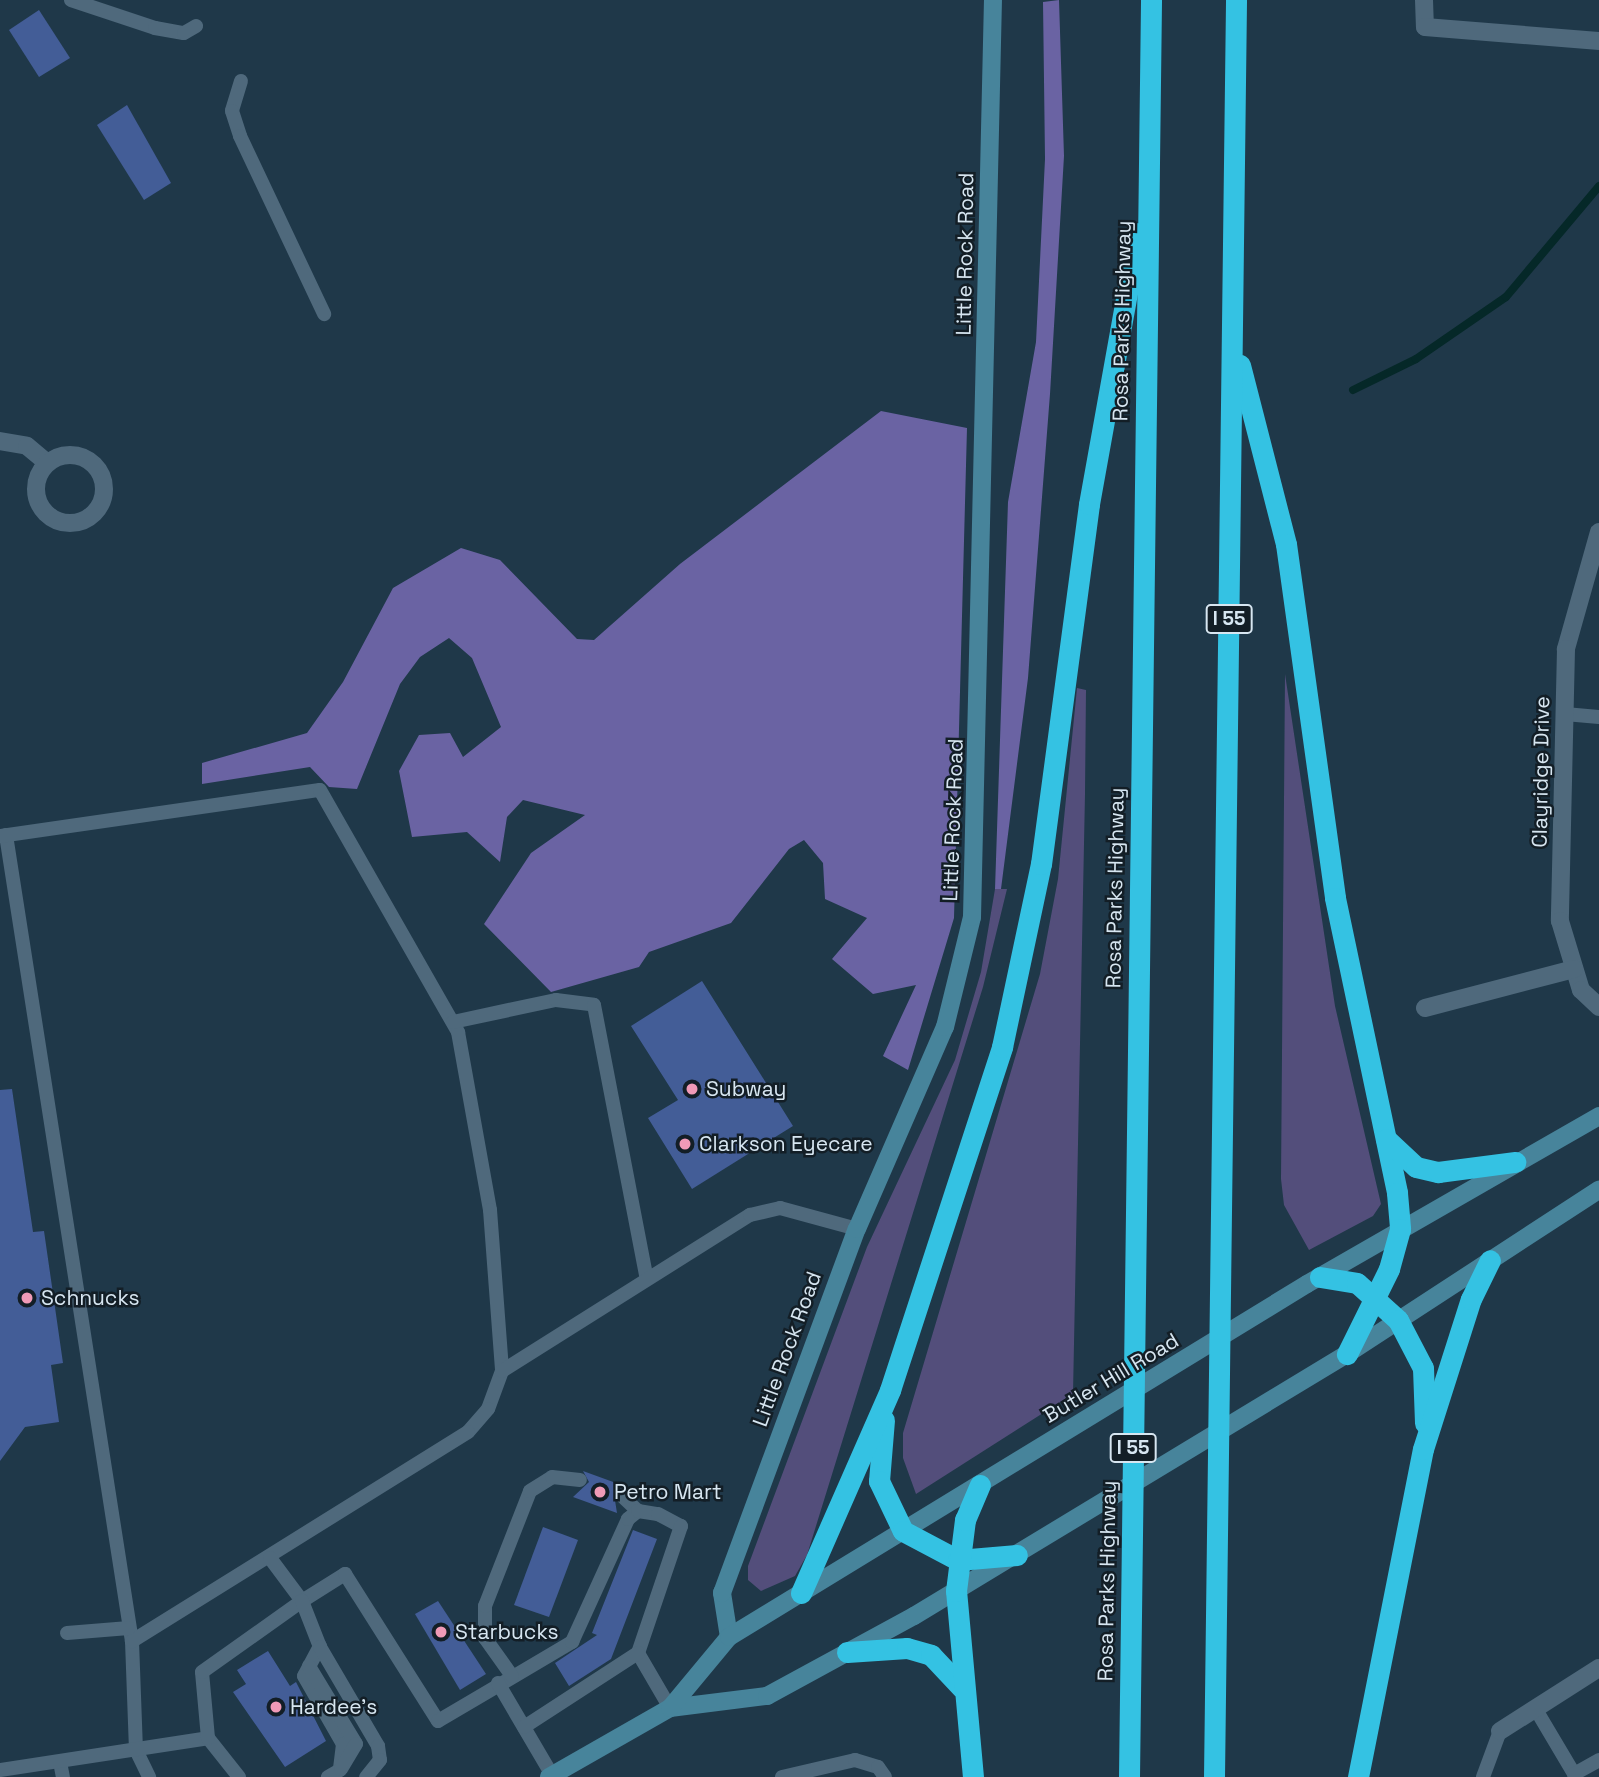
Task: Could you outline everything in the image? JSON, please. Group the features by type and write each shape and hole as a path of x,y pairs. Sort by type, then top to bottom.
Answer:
{"highway":[{"name":"Rosa Parks Highway","path":"1129,1777 1151,0"},
{"name":"I 55","path":"1214,1777 1236,0"},
{"path":"801,1593 890,1391 976,1137 1024,957 1089,505 1149,173"},
{"path":"1233,339 1286,544 1335,898 1384,1136 1400,1229 1378,1297 1347,1354"},
{"path":"1384,1136 1416,1167 1438,1172 1515,1162"},
{"path":"1358,1777 1423,1449 1471,1298 1490,1260"},
{"path":"1320,1277 1357,1283 1378,1297 1398,1320 1423,1368 1423,1449"},
{"path":"890,1391 879,1481 904,1531 958,1560 1017,1555"},
{"path":"973,1777 956,1591 958,1560 980,1485"},
{"path":"847,1652 907,1648 930,1655 963,1689"}],"street":[{"name":"Little Rock Road","path":"729,1637 722,1593 857,1229 958,991 977,881 993,0"},
{"path":"1424,0 1425,27 1599,41"},
{"path":"0,441 27,446 47,463"},
{"name":"Clayridge Drive","path":"1599,532 1566,649 1560,921 1581,990 1599,1007"},
{"path":"1425,1008 1574,969"},
{"name":"Butler Hill Road","path":"550,1776 670,1707 729,1637 1400,1229 1599,1116"},
{"name":"Butler Hill Road","path":"670,1707 766,1696 847,1652 1017,1555 1347,1354 1599,1189"},
{"path":"1500,1731 1599,1668"}],"lane":[{"path":"71,0 155,28 184,33 196,26"},
{"path":"241,81 232,111 240,136 324,314"},
{"path":"1565,714 1599,717"},
{"path":"67,1633 130,1634 270,1558 468,1432 488,1409 502,1371 490,1210 453,1022 320,790 3,836 7,885 130,1634 136,1750 149,1777"},
{"path":"453,1022 556,1000 594,1004 646,1276"},
{"path":"502,1371 707,1237 780,1208 857,1229"},
{"path":"550,1776 524,1727 485,1637 485,1606 530,1491 552,1476 580,1480"},
{"path":"524,1727 639,1653 681,1526 638,1511 623,1497"},
{"path":"239,1777 208,1738 202,1672 302,1601 345,1574 438,1721 581,1631 628,1519 638,1511"},
{"path":"270,1558 302,1601 320,1646 378,1746 380,1760 366,1777"},
{"path":"320,1646 304,1676 343,1744 334,1773"},
{"path":"639,1653 670,1707"},
{"path":"1535,1708 1575,1775 1599,1760"},
{"path":"1483,1777 1500,1731"},
{"path":"0,1770 62,1770 136,1750 208,1738"},
{"path":"782,1777 855,1760 878,1767 885,1777"}],"shaded area":[{"path":"1059,0 1064,156 1050,394 1028,678 1001,889 995,889 1008,502 1036,342 1045,159 1043,2"},
{"path":"881,411 967,428 954,918 908,1070 883,1056 916,985 873,994 832,959 867,918 825,899 823,863 804,840 789,849 731,923 649,952 639,967 551,992 484,924 531,853 585,815 523,800 507,817 500,862 467,832 412,837 399,771 419,735 450,733 463,757 501,727 472,658 449,638 420,657 400,684 357,789 329,787 310,767 202,784 202,763 307,733 343,682 393,588 461,548 500,560 577,639 594,640 680,564"},
{"path":"1285,674 1335,1006 1381,1204 1373,1216 1309,1250 1284,1205 1281,1179"},
{"path":"1077,688 1086,690 1073,1394 916,1494 903,1458 903,1433 1040,974 1058,879"},
{"path":"995,889 1007,889 983,987 807,1555 795,1576 761,1591 748,1580 748,1566 867,1247 955,1060 981,972"}],"building":[{"path":"39,10 70,58 39,77 9,30"},
{"path":"127,105 171,183 144,200 97,125"},
{"path":"702,981 793,1126 692,1189 648,1118 678,1100 631,1026"},
{"name":"Schnucks","path":"12,1089 33,1232 44,1231 63,1363 51,1365 59,1422 25,1427 0,1461 0,1090"},
{"name":"Petro Mart","path":"583,1471 627,1487 614,1494 617,1513 573,1497 589,1482"},
{"name":"Petro Mart","path":"543,1527 578,1540 549,1617 514,1605"},
{"name":"Petro Mart","path":"633,1530 657,1539 611,1659 569,1686 555,1663 597,1635 592,1633"},
{"name":"Starbucks","path":"438,1601 486,1674 460,1690 415,1614"},
{"name":"Hardee's","path":"268,1651 290,1686 296,1682 326,1741 285,1767 233,1692 246,1684 237,1670"}],"waterway":[{"path":"1353,390 1416,359 1506,297 1599,186"}],"place":[{"name":"Subway","path":"692,1089"},
{"name":"Clarkson Eyecare","path":"685,1144"},
{"name":"Schnucks","path":"27,1298"},
{"name":"Petro Mart","path":"600,1492"},
{"name":"Starbucks","path":"441,1632"},
{"name":"Hardee's","path":"276,1707"}]}
